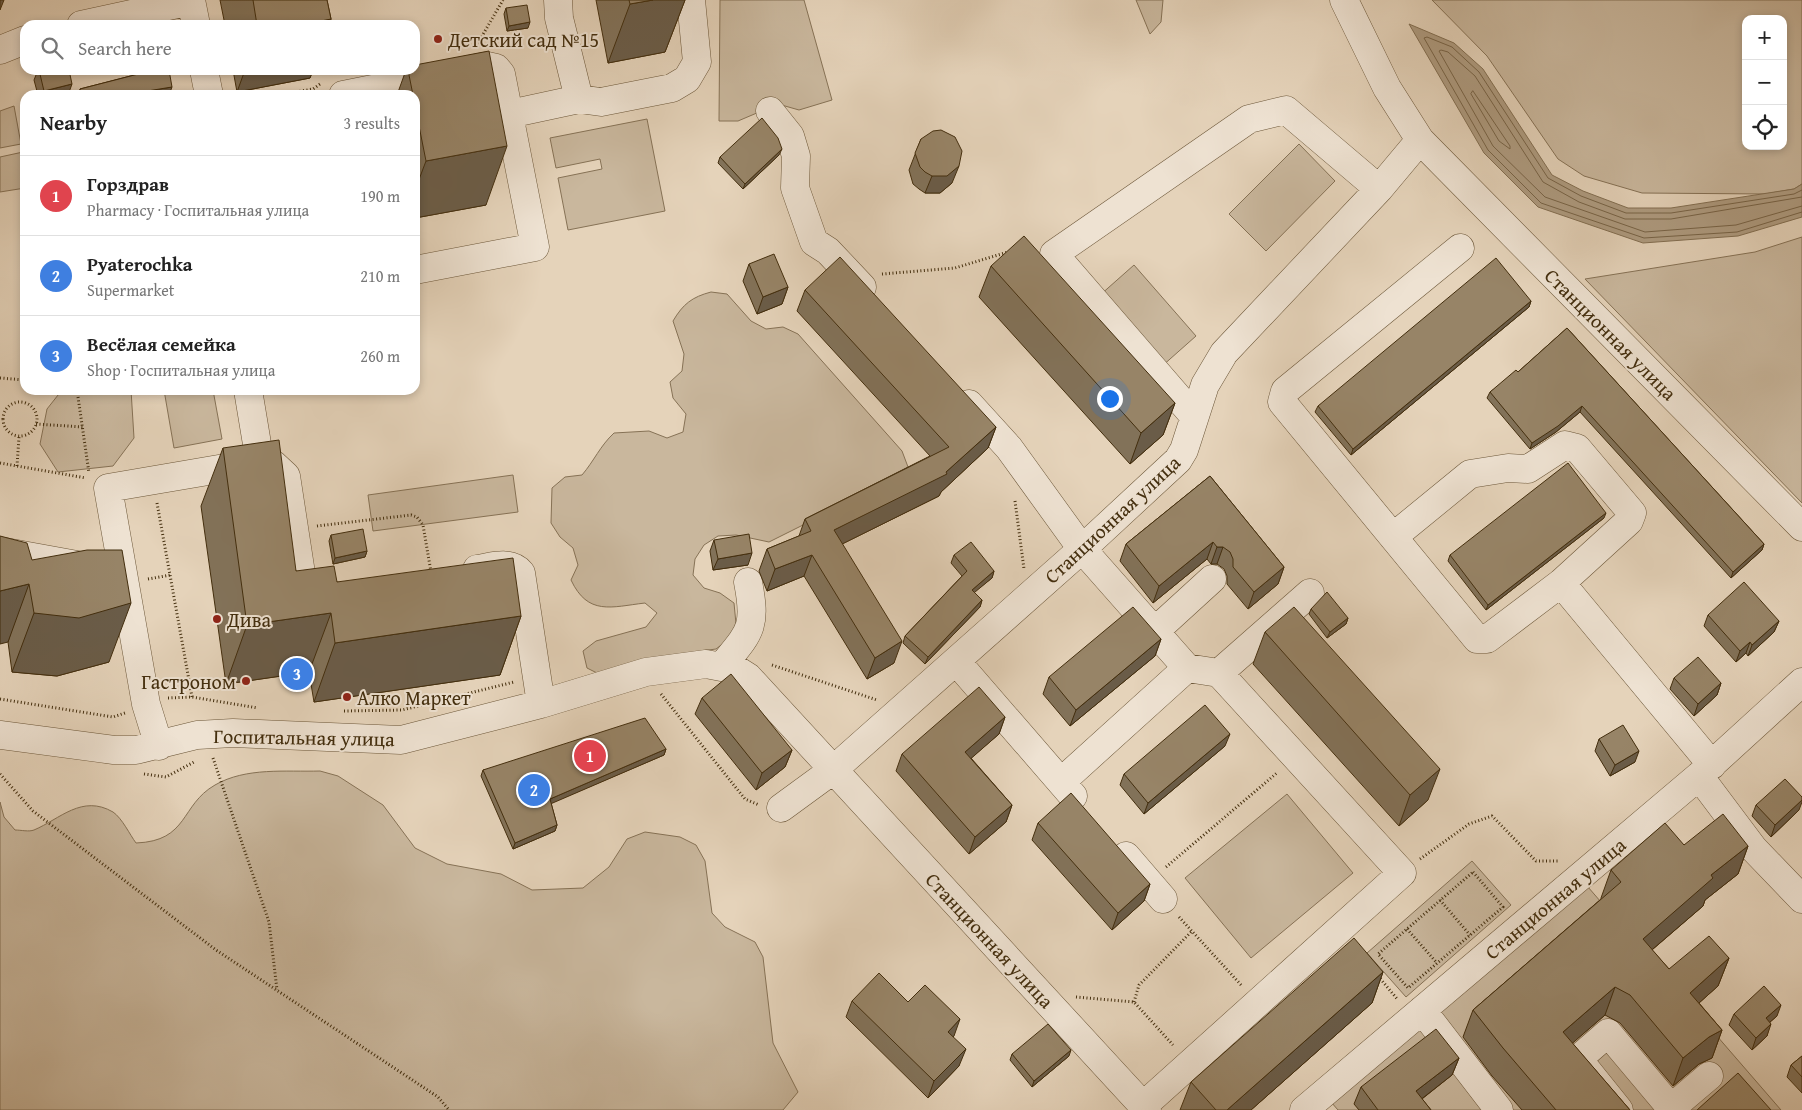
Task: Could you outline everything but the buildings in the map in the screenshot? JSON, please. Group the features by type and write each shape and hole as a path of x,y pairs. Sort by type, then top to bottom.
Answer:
{"street":[{"path":"558,0 558,18 579,99"},
{"path":"509,114 579,99 601,102 672,88 687,79 697,62 692,0"},
{"name":"Станционная улица","path":"1344,0 1387,88 1420,140 1802,527"},
{"path":"115,20 193,9"},
{"path":"0,50 20,42"},
{"path":"336,88 487,66 496,68 501,74 535,247 420,269"},
{"path":"205,75 208,90"},
{"path":"1194,416 1054,254 1249,119 1286,110 1379,189"},
{"path":"770,112 790,136 796,156 795,188 814,242 828,251 881,307"},
{"name":"Станционная улица","path":"833,770 1082,549 1178,460 1184,450 1206,385 1224,353 1379,189 1420,140"},
{"path":"1393,537 1470,474 1508,468 1528,469 1566,445 1577,448 1632,513 1629,521 1561,583 1487,640 1477,639 1393,537 1282,402 1285,390 1460,248"},
{"path":"951,384 1009,448 1082,549 1187,668 1219,673 1402,872 1189,1062 1145,1108"},
{"path":"249,395 260,462"},
{"path":"159,746 146,704 108,488 260,462 273,464 286,476 304,594 343,588"},
{"path":"0,551 106,570 123,569"},
{"path":"431,575 508,564 516,567 521,573 541,704"},
{"path":"1154,632 1212,579"},
{"path":"722,666 749,633 753,606 748,582"},
{"path":"1561,583 1705,771 1753,848 1802,899"},
{"path":"1219,673 1310,594"},
{"path":"956,661 1092,818"},
{"name":"Госпитальная улица","path":"0,734 114,750 136,750 159,746 197,735 233,733 402,740 541,704 646,672 698,665 759,671"},
{"path":"1061,782 1187,668"},
{"name":"Станционная улица","path":"759,671 833,770 1145,1108"},
{"name":"Станционная улица","path":"1304,1110 1705,771 1802,682"},
{"path":"781,808 833,770"},
{"path":"1111,839 1155,890"},
{"path":"1418,1014 1499,1110"},
{"path":"1619,1110 1578,1059 1608,1033 1670,1109 1709,1076"}],"path":[{"path":"475,68 469,46 478,43 503,0"},
{"path":"307,90 336,88"},
{"path":"851,274 912,273 955,268 984,261 1017,248"},
{"path":"0,378 20,380"},
{"path":"0,464 90,478 78,395"},
{"path":"23,402 29,404 36,413 36,424 30,433 19,436 14,435 5,428 1,417 12,403 23,402"},
{"path":"36,424 82,427"},
{"path":"17,466 19,436"},
{"path":"153,480 192,697"},
{"path":"1015,494 1027,598"},
{"path":"294,529 411,515 417,517 423,525 431,575"},
{"path":"759,671 902,708"},
{"path":"343,711 402,710 503,686 536,674"},
{"path":"658,690 745,799 766,808 781,808"},
{"path":"0,699 113,717 160,698 192,697 266,709"},
{"path":"211,753 268,922 277,990"},
{"path":"1256,1002 1155,890 1296,757"},
{"path":"0,774 33,811 216,950 438,1097 449,1110"},
{"path":"1402,872 1469,824 1492,816 1536,860 1598,861"},
{"path":"1472,872 1503,907 1408,988 1378,954 1407,929 1472,872"},
{"path":"1440,900 1470,935"},
{"path":"1407,929 1437,964"},
{"path":"1134,1002 1139,985 1192,931"},
{"path":"1376,974 1418,1014"},
{"path":"1039,993 1134,1002 1189,1062"}],"shaded area":[{"path":"720,0 804,0 832,100 799,110 778,104 738,121 719,121"},
{"path":"1136,0 1163,0 1161,22 1150,34"},
{"path":"1432,0 1802,0 1802,184 1794,189 1765,194 1642,193 1584,176 1558,159 1487,56"},
{"path":"14,106 20,144 0,148 0,111"},
{"path":"647,119 665,211 568,230 558,178 602,169 600,159 556,168 550,138"},
{"path":"1299,144 1335,181 1266,251 1229,214"},
{"path":"20,153 20,189 0,192 0,157"},
{"path":"1802,237 1802,503 1585,279 1755,252"},
{"path":"1134,265 1196,336 1161,367 1099,296"},
{"path":"711,292 727,294 751,321 766,329 783,327 798,334 902,451 908,467 895,479 769,542 736,535 718,536 704,545 695,559 693,575 704,588 720,593 734,603 736,624 729,639 716,649 649,658 603,676 587,668 583,651 596,641 646,627 657,613 645,603 611,607 593,604 578,591 571,580 578,565 573,548 560,537 551,523 552,488 565,477 582,475 614,433 649,431 667,438 683,432 686,414 673,398 670,382 682,371 684,354 673,321 680,310 689,302 698,296"},
{"path":"58,395 131,395 134,438 113,466 58,472 40,444 47,409"},
{"path":"165,395 214,395 222,439 174,448"},
{"path":"513,475 518,512 373,531 368,495"},
{"path":"320,771 338,776 383,805 415,848 447,864 501,874 532,890 583,888 609,867 627,839 645,832 680,837 696,845 705,861 712,913 725,927 755,942 763,957 773,1043 798,1092 783,1110 0,1110 0,802 4,817 15,830 27,831 34,830 81,807 102,807 113,812 123,822 136,843 153,841 166,836 175,829 204,793 227,779 253,773"},
{"path":"1287,794 1353,873 1251,958 1185,878"},
{"path":"1472,861 1511,905 1406,997 1367,953"},
{"path":"1588,887 1781,1110 1338,1110 1331,1102"}],"water":[{"path":"1409,24 1454,43 1483,69 1552,175 1583,191 1628,208 1671,208 1794,189 1802,184 1802,217 1738,236 1643,243 1538,207 1484,153"}],"place":[{"name":"Детский сад №15","path":"438,39"},
{"name":"Дива","path":"217,619"},
{"name":"Весёлая семейка","path":"297,674"},
{"name":"Гастроном","path":"246,681"},
{"name":"Алко Маркет","path":"347,697"},
{"name":"Горздрав","path":"590,756"},
{"name":"Pyaterochka","path":"534,790"}]}
